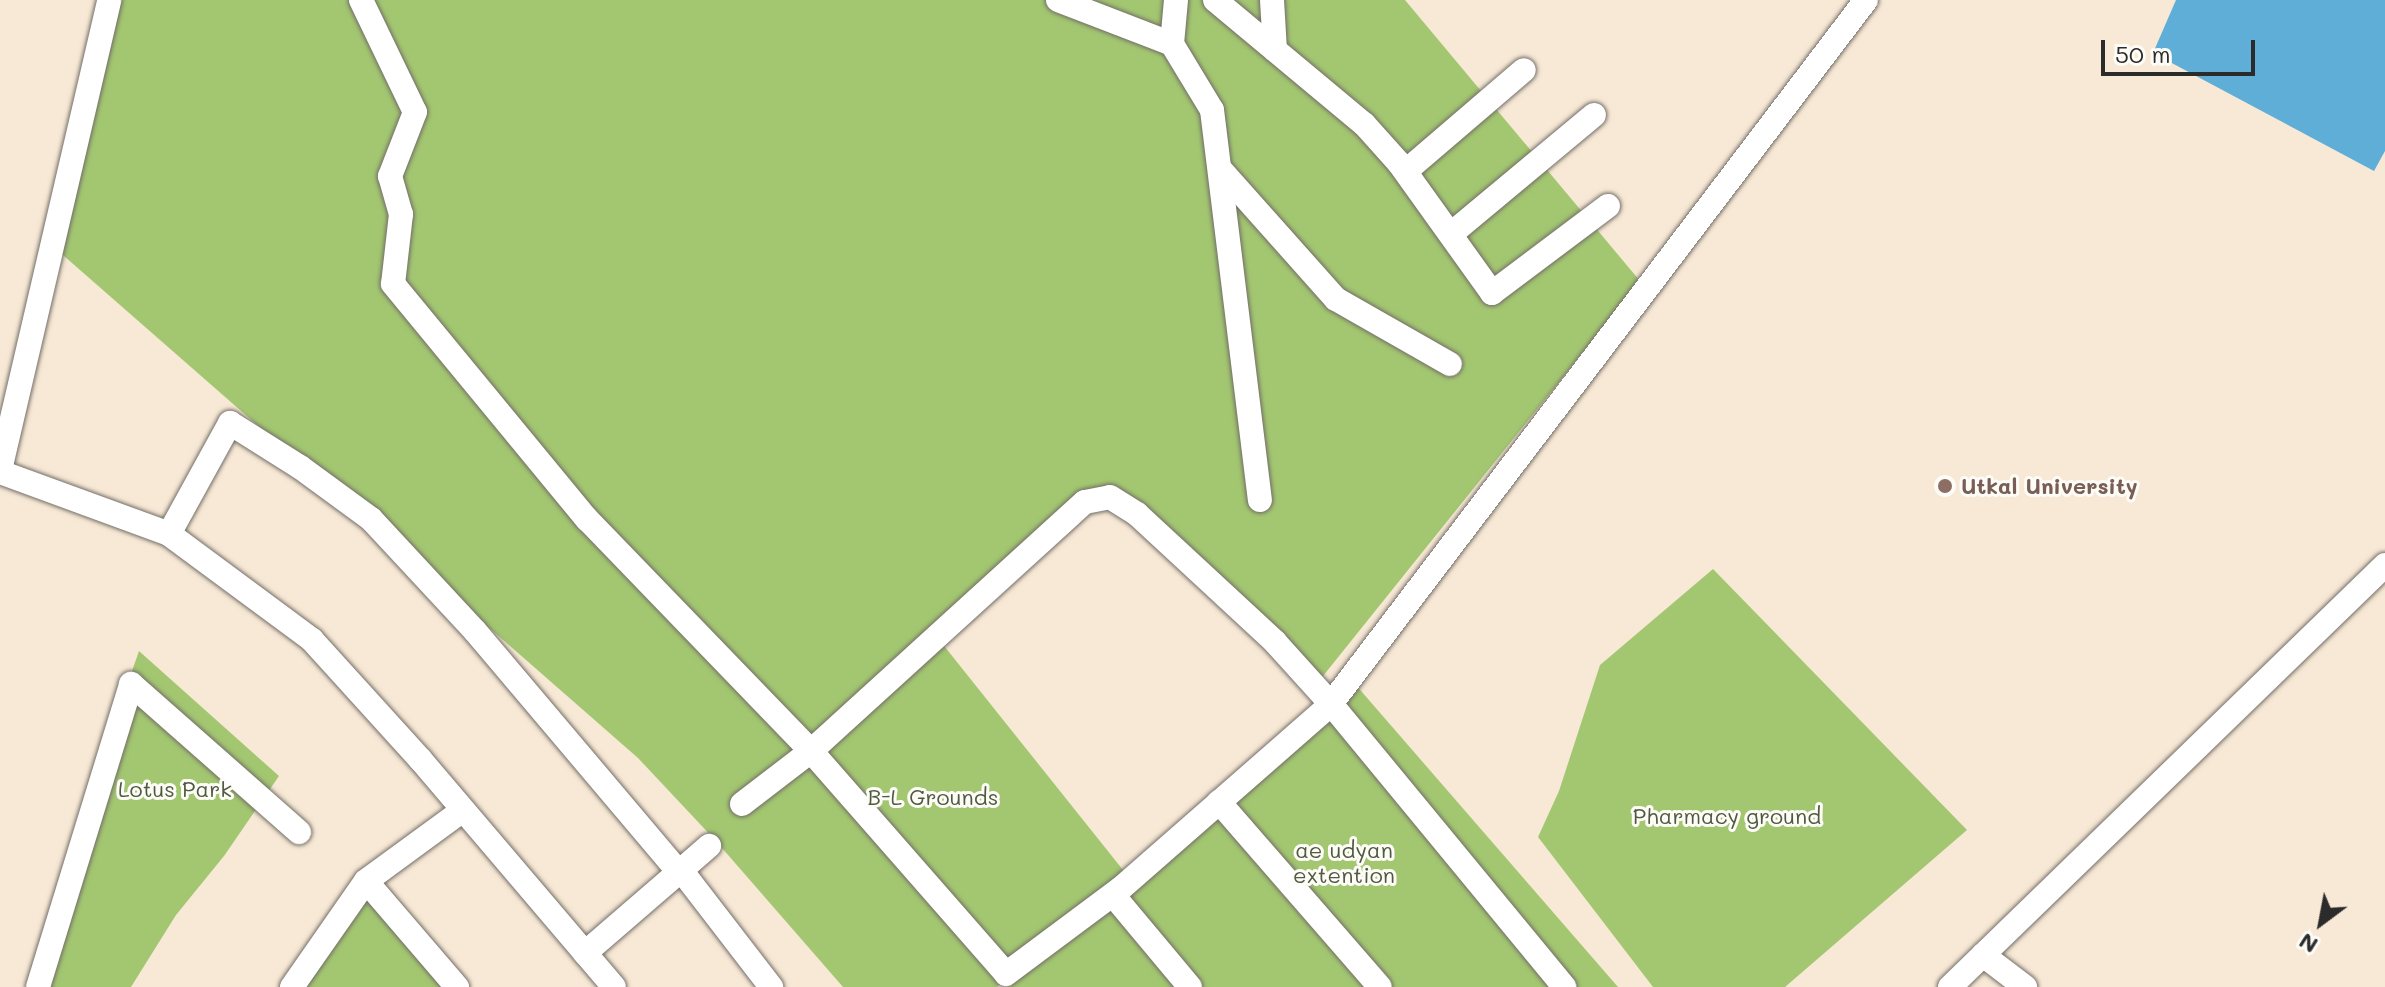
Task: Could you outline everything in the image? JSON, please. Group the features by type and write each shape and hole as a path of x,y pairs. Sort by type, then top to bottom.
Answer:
{"street":[{"path":"109,0 0,471 169,534 312,640 614,987"},
{"path":"361,0 415,112 390,176 401,214 393,284 587,519 811,751 998,980 1113,895 1331,704 1866,0"},
{"path":"1058,0 1172,44"},
{"path":"1176,0 1172,44 1212,110 1260,500"},
{"path":"1215,0 1364,124 1406,171 1492,293 1608,206"},
{"path":"1272,0 1275,50"},
{"path":"1406,171 1524,70"},
{"path":"1451,234 1594,115"},
{"path":"1220,169 1336,299 1450,364"},
{"path":"169,534 230,423 300,467 371,519 475,631 680,871 771,987"},
{"path":"742,804 811,751 1085,502 1110,497 1137,514 1263,631 1331,704 1564,987"},
{"path":"1950,987 2385,565"},
{"path":"38,987 131,684 299,832"},
{"path":"1219,802 1305,905 1380,987"},
{"path":"292,987 366,881 463,810"},
{"path":"585,953 709,846"},
{"path":"366,881 457,987"},
{"path":"1113,895 1190,987"},
{"path":"1983,955 2025,987"}],"green space":[{"name":"B-L Grounds","path":"115,0 1405,0 1640,281 1315,686 1110,497 937,637 1127,875 997,987 843,987 715,840 638,758 56,249"},
{"name":"Pharmacy ground","path":"1713,569 1967,830 1785,987 1653,987 1538,837 1559,791 1600,665"},
{"name":"Lotus Park","path":"139,651 279,776 224,856 176,915 131,987 27,987 70,848"},
{"name":"ae udyan extention","path":"1355,684 1618,987 1007,987 1017,981"},
{"path":"366,894 444,987 302,987"}],"water":[{"path":"2176,0 2385,0 2385,151 2374,171 2153,53"}],"place":[{"name":"Utkal University","path":"1945,486"}]}
